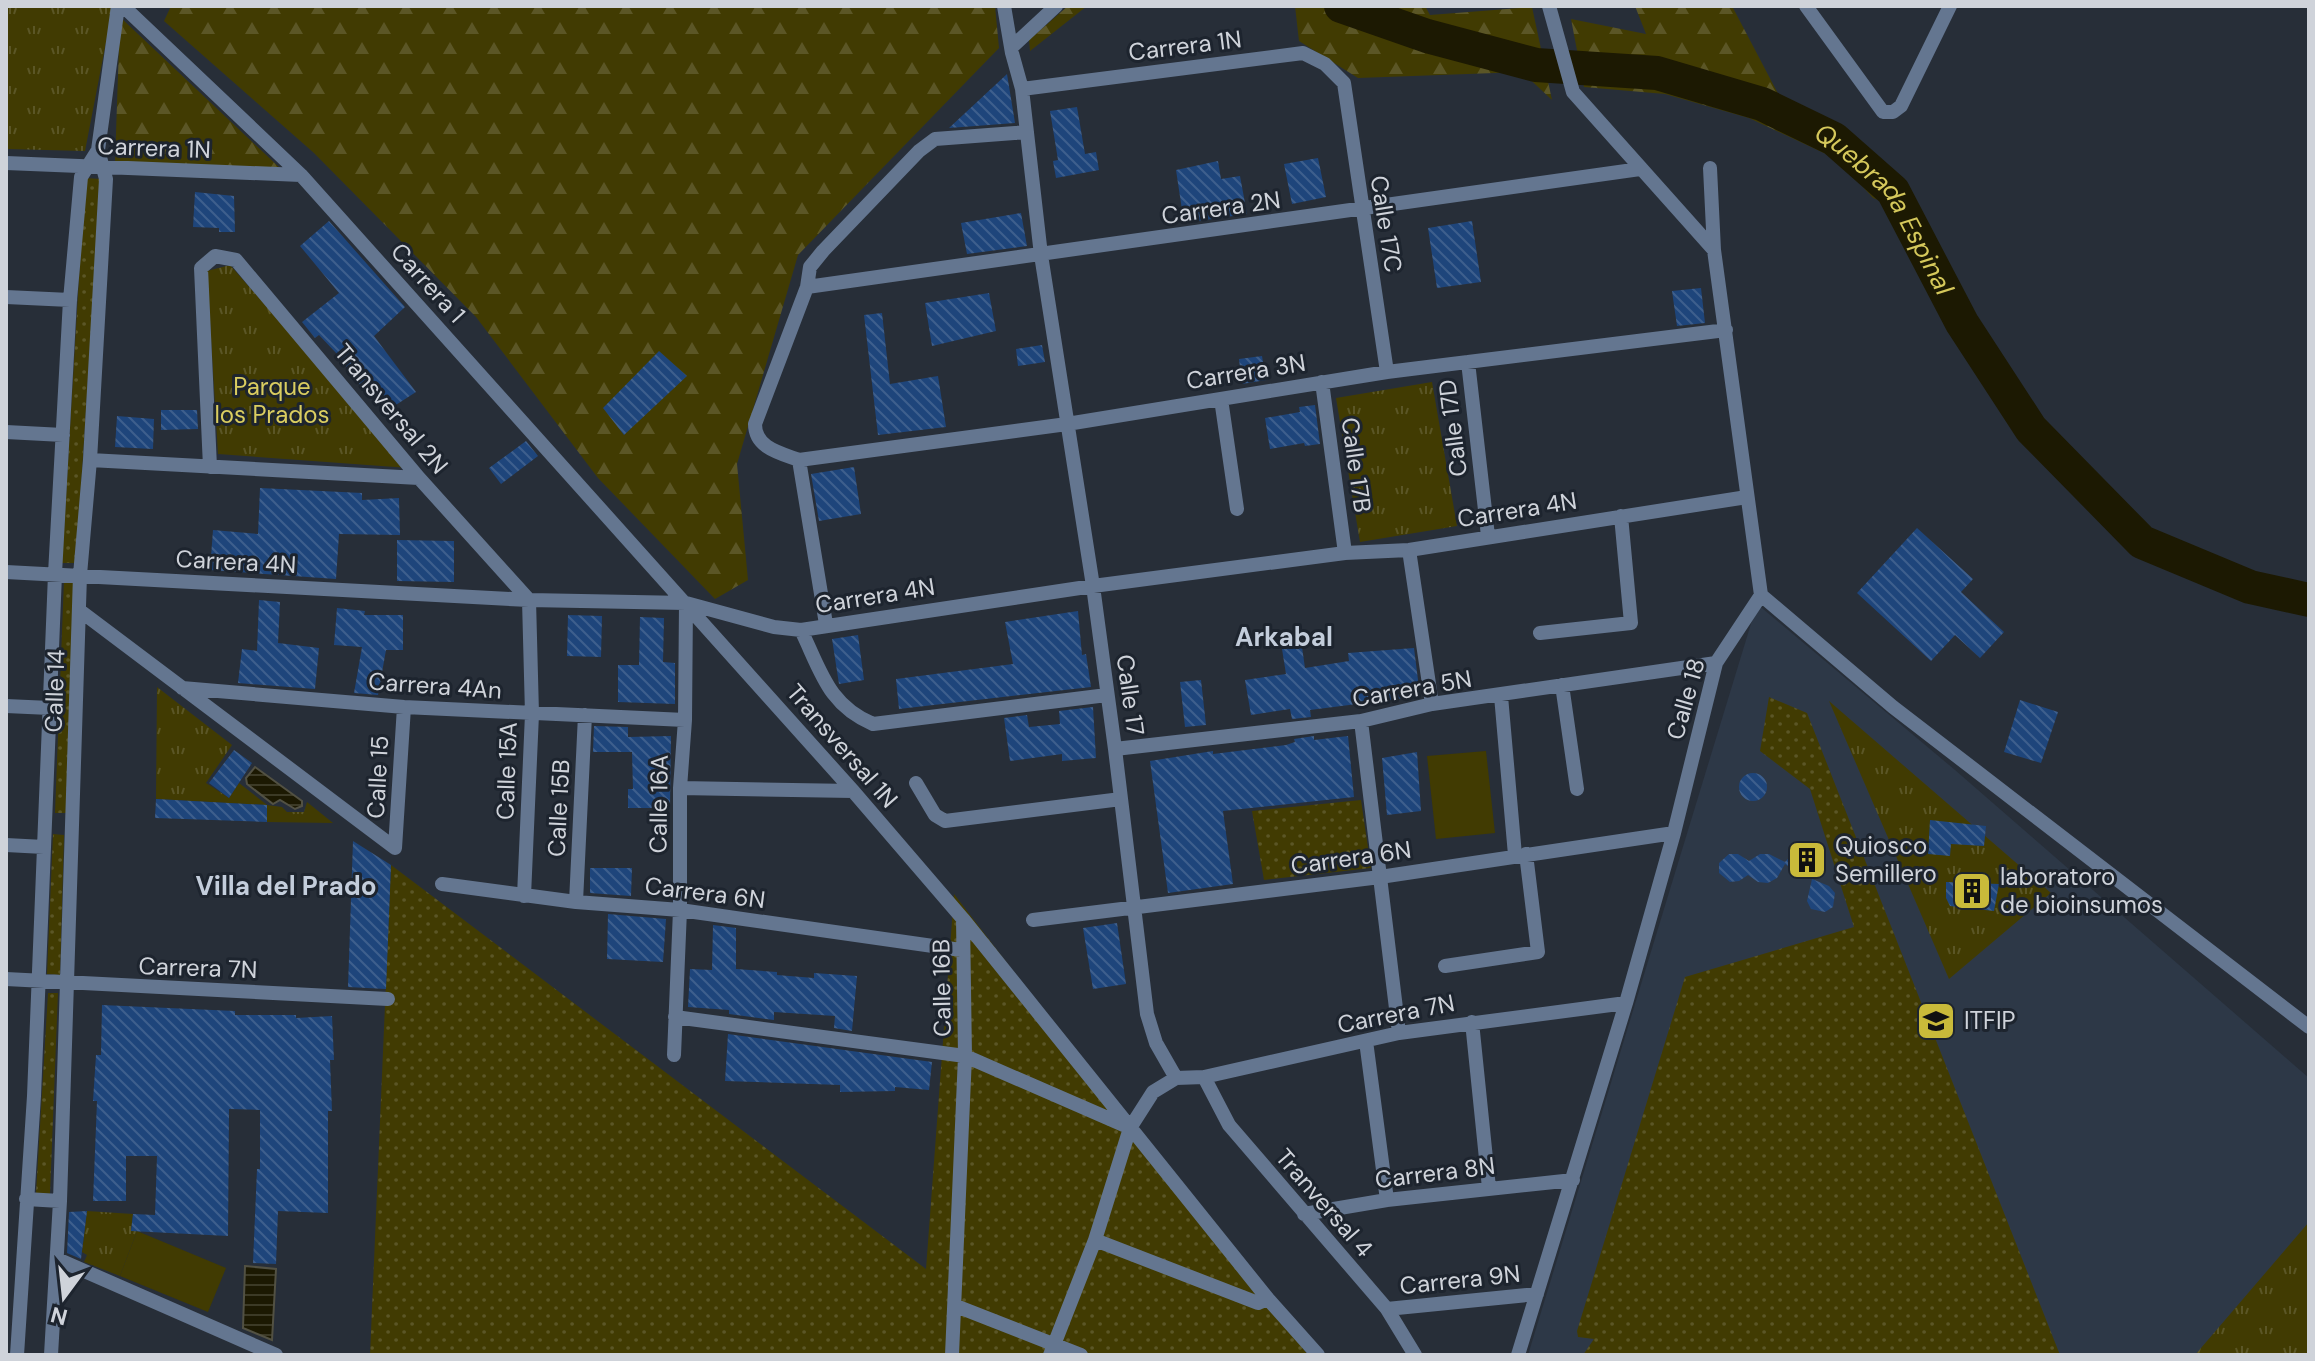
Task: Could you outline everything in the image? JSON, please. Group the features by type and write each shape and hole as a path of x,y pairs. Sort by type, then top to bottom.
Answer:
{"street":[{"name":"Calle 14","path":"51,1355 60,1201 80,575 90,460 104,168 98,150 120,6"},
{"name":"Carrera 1","path":"120,6 301,175 686,603"},
{"name":"Calle 17","path":"1004,6 1022,89 1041,255 1093,586 1147,1014 1156,1043 1176,1078"},
{"path":"1012,47 1056,6"},
{"path":"1549,6 1573,92 1714,250"},
{"path":"1806,6 1883,112 1893,112 1901,106 1950,6"},
{"name":"Carrera 1N","path":"1022,89 1303,53 1325,64 1344,83"},
{"name":"Calle 17C","path":"1344,83 1387,372"},
{"path":"807,287 810,267 823,251 919,151 935,139 1027,132"},
{"name":"Calle 14","path":"17,1355 39,981 55,574 70,300 81,177 98,150"},
{"name":"Carrera 1N","path":"6,163 301,175"},
{"path":"1710,168 1714,250 1761,595 1893,707 2309,1027"},
{"name":"Carrera 2N","path":"807,287 1640,169"},
{"name":"Transversal 2N","path":"210,467 201,268 215,256 236,260 419,478 529,600"},
{"name":"Carrera 3N","path":"807,287 755,424 755,433 761,442 774,452 799,460 1067,424 1387,372 1726,330"},
{"path":"6,297 70,300"},
{"name":"Calle 17D","path":"1468,362 1488,536"},
{"name":"Calle 17B","path":"1322,382 1345,553"},
{"path":"1221,399 1237,509"},
{"path":"6,432 63,435"},
{"path":"90,460 419,478"},
{"path":"799,460 826,624"},
{"name":"Carrera 4N","path":"6,572 529,600 686,603 774,627 801,630 1093,586 1345,553 1409,550 1747,497"},
{"path":"1540,633 1631,623 1621,516"},
{"path":"1409,550 1432,704"},
{"name":"Calle 18","path":"1518,1355 1626,1003 1674,833 1716,663 1761,595"},
{"name":"Calle 15A","path":"524,896 532,714 529,600"},
{"name":"Calle 16A","path":"674,1055 686,603"},
{"name":"Transversal 1N","path":"686,603 963,919 1130,1128"},
{"path":"79,610 182,688"},
{"path":"801,630 832,694 852,715 873,724 1107,695"},
{"name":"Carrera 5N","path":"1115,749 1361,721 1432,704 1716,663"},
{"path":"1562,685 1577,789"},
{"name":"Carrera 4An","path":"182,688 404,707 685,720"},
{"name":"Calle 15","path":"182,688 395,848 404,707"},
{"path":"1445,966 1538,952 1521,854 1501,696"},
{"path":"6,706 50,708"},
{"name":"Calle 15B","path":"576,902 585,715"},
{"path":"1361,721 1399,1033"},
{"path":"916,783 935,815 945,821 1121,799"},
{"path":"680,788 853,791"},
{"name":"Carrera 6N","path":"1033,920 1135,910 1380,877 1674,833"},
{"path":"6,845 44,847"},
{"name":"Carrera 6N","path":"442,884 576,902 680,910 961,950"},
{"name":"Calle 16B","path":"952,1355 965,1056 961,950 963,919"},
{"name":"Carrera 7N","path":"6,979 388,999"},
{"name":"Carrera 7N","path":"1176,1078 1204,1077 1399,1033 1626,1003"},
{"path":"675,1017 965,1056 1130,1128 1268,1299 1318,1355"},
{"path":"1472,1022 1489,1188"},
{"path":"1366,1041 1387,1200"},
{"name":"Tranversal 4","path":"1204,1077 1229,1125 1387,1309 1415,1355"},
{"path":"1052,1350 1095,1240 1130,1128 1153,1092 1176,1078"},
{"name":"Carrera 8N","path":"1304,1214 1387,1200 1573,1180"},
{"path":"26,1199 60,1201"},
{"path":"1095,1240 1258,1303 1268,1299"},
{"path":"57,1259 276,1355"},
{"name":"Carrera 9N","path":"1387,1309 1537,1294"},
{"path":"956,1306 1052,1350 1081,1355"}],"shaded area":[{"name":"ITFIP","path":"1757,604 1955,770 2309,1078 2309,1355 1528,1355"},
{"path":"255,767 302,801 302,806 295,809 280,800 273,804 247,784 246,778"},
{"path":"245,1266 276,1269 272,1340 243,1328"}],"green space":[{"path":"6,6 113,6 85,151 6,149"},
{"path":"171,6 995,6 999,48 798,255 737,464 748,580 715,599 598,478 476,317 314,153 164,21"},
{"path":"1068,6 1087,6 1030,51 1029,40"},
{"path":"1295,6 1425,6 1430,15 1532,7 1552,100 1522,72 1358,78 1299,41"},
{"path":"1635,6 1732,6 1784,105 1879,157 1926,218 1873,198 1839,160 1749,118 1665,94 1584,87 1571,19 1646,34"},
{"path":"120,17 281,169 115,162"},
{"path":"85,178 101,179 76,563 62,563"},
{"name":"Parque los Prados","path":"230,265 409,468 218,454 207,271"},
{"path":"1432,382 1457,526 1360,542 1336,398"},
{"path":"64,580 75,581 67,813 55,813"},
{"path":"157,687 232,745 206,783 229,798 239,783 267,805 156,799"},
{"path":"1769,697 1807,713 2060,1355 1583,1355 1594,1339 1578,1337 1577,1331 1685,977 1854,927 1810,789 1760,751"},
{"path":"1829,701 2051,893 1949,979"},
{"path":"1486,751 1495,833 1436,839 1427,756"},
{"path":"1361,800 1371,868 1264,880 1252,811"},
{"path":"307,802 333,823 267,822 267,805 282,807 287,812 304,812"},
{"path":"53,834 64,835 60,975 47,974"},
{"path":"391,865 926,1269 954,894 1308,1355 370,1355"},
{"path":"48,993 58,993 50,1194 36,1193"},
{"path":"87,1211 133,1214 131,1231 137,1231 120,1276 84,1262 87,1255 82,1252"},
{"path":"2309,1222 2309,1355 2195,1355"},
{"path":"137,1231 226,1268 208,1312 120,1276"}],"building":[{"path":"1007,74 1015,123 949,128"},
{"path":"1077,107 1085,154 1096,152 1099,170 1056,178 1053,161 1058,160 1050,111"},
{"path":"1318,158 1326,197 1292,204 1284,164"},
{"path":"1218,161 1221,179 1240,176 1247,214 1184,223 1176,170"},
{"path":"195,192 234,196 235,232 193,227"},
{"path":"1021,213 1027,246 967,254 961,223"},
{"path":"329,221 405,307 374,336 416,392 388,410 376,392 369,397 337,354 319,335 315,338 302,322 339,293 300,246"},
{"path":"1472,221 1481,282 1437,288 1428,228"},
{"path":"1701,288 1705,323 1677,326 1672,291"},
{"path":"989,293 996,331 932,346 925,303"},
{"path":"882,313 890,384 938,376 946,427 878,435 864,315"},
{"path":"1042,345 1045,362 1018,366 1016,349"},
{"path":"659,351 687,376 624,435 603,408"},
{"path":"1262,356 1266,380 1242,384 1239,359"},
{"path":"1315,405 1320,444 1305,446 1304,443 1270,449 1265,418 1300,412 1299,407"},
{"path":"161,410 197,410 198,429 161,430"},
{"path":"117,416 154,419 153,449 115,447"},
{"path":"526,441 538,456 501,484 489,468"},
{"path":"854,467 861,514 819,521 811,474"},
{"path":"260,488 362,493 362,500 399,498 400,535 339,534 336,579 210,570 213,530 258,534"},
{"path":"1917,528 1973,579 1961,592 2004,632 1980,658 1955,635 1931,661 1857,593"},
{"path":"397,540 454,541 454,582 397,581"},
{"path":"259,600 280,602 278,643 319,648 315,689 238,683 242,649 257,651"},
{"path":"337,608 365,611 364,615 403,615 403,650 386,650 378,695 354,693 362,647 334,645"},
{"path":"1078,611 1082,655 1086,654 1091,687 899,709 896,679 1013,664 1005,622"},
{"path":"568,615 602,616 601,657 567,656"},
{"path":"640,617 664,618 663,662 675,663 675,704 618,702 618,665 639,665"},
{"path":"858,635 864,680 839,684 832,639"},
{"path":"1302,647 1305,668 1349,661 1348,653 1414,648 1420,696 1310,710 1311,717 1292,719 1290,709 1251,715 1245,680 1286,674 1282,649"},
{"path":"1201,680 1206,725 1185,727 1180,682"},
{"path":"2020,700 2058,712 2041,763 2004,752"},
{"path":"1093,707 1096,758 1062,761 1062,754 1010,761 1004,718 1027,715 1029,727 1060,724 1059,711"},
{"path":"594,726 628,727 628,737 671,736 670,808 628,808 628,789 633,789 632,752 593,752"},
{"path":"1314,736 1314,740 1348,736 1354,797 1223,811 1233,884 1168,893 1150,761 1213,751 1213,754 1286,745 1295,742 1294,739"},
{"path":"234,750 252,763 229,798 209,783"},
{"path":"1417,752 1421,811 1387,815 1382,758"},
{"path":"1753,773 1763,777 1767,787 1763,797 1753,801 1743,797 1739,787 1743,777"},
{"path":"156,799 267,805 267,822 155,818"},
{"path":"1930,820 1986,826 1984,846 1951,844 1950,856 1928,854"},
{"path":"353,841 391,865 386,989 348,987"},
{"path":"1807,846 1816,849 1822,857 1821,867 1814,879 1800,875 1785,864 1777,878 1768,883 1758,882 1748,875 1730,882 1719,873 1719,863 1729,854 1738,854 1749,861 1760,854 1769,854 1785,862 1797,849"},
{"path":"590,868 632,868 631,896 590,893"},
{"name":"Quiosco Semillero","path":"1812,879 1829,886 1835,893 1833,907 1825,912 1811,909 1807,901"},
{"name":"laboratoro de bioinsumos","path":"1946,882 1999,884 1994,911 1950,906 1946,898"},
{"path":"608,914 666,919 663,962 607,959"},
{"path":"1117,923 1126,984 1093,989 1083,928"},
{"path":"713,925 736,928 736,969 814,978 814,973 857,976 852,1031 834,1028 835,1016 774,1012 774,1020 729,1014 729,1010 688,1007 690,969 712,970"},
{"path":"102,1005 235,1011 235,1015 296,1015 296,1018 332,1016 334,1060 330,1060 332,1111 328,1111 328,1213 278,1211 276,1264 253,1263 257,1169 260,1169 260,1110 229,1109 228,1236 131,1231 133,1214 155,1215 157,1156 126,1156 126,1201 93,1201 97,1101 93,1101 96,1055 101,1055"},
{"path":"728,1034 932,1062 929,1090 895,1087 895,1091 840,1092 840,1085 725,1081"},
{"path":"87,1211 81,1259 67,1253 69,1212"}],"waterway":[{"name":"Quebrada Espinal","path":"1341,6 1427,36 1536,65 1657,73 1762,104 1834,139 1893,191 1962,323 2031,429 2142,542 2250,587 2309,600"}],"place":[{"name":"Quiosco Semillero","path":"1807,860"},
{"name":"laboratoro de bioinsumos","path":"1972,891"},
{"name":"ITFIP","path":"1936,1021"}],"district":[{"name":"Arkabal","path":"1284,637"},
{"name":"Villa del Prado","path":"286,886"}]}
